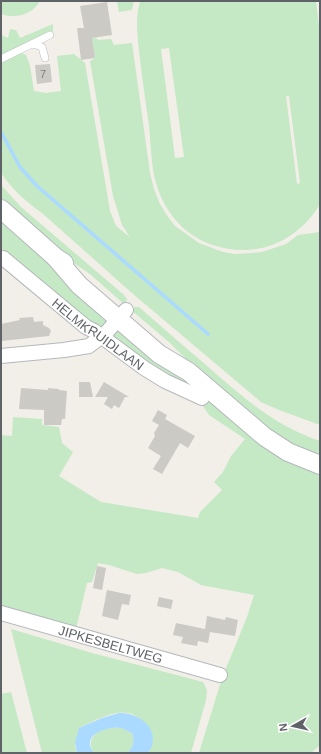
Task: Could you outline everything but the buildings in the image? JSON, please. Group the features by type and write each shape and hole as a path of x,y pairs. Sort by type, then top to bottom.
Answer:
{"street":[{"name":"HELMKRUIDLAAN","path":"1,209 55,256 79,285 122,315 158,354 189,372 265,437 288,452 320,465"},
{"name":"HELMKRUIDLAAN","path":"3,258 86,328 94,331 144,368 166,381 202,398"},
{"path":"1,356 80,349 89,346 102,337 122,315"},
{"name":"JIPKESBELTWEG","path":"1,613 220,675"}],"lane":[{"path":"1,59 50,35"},
{"path":"32,44 42,48 45,58"}],"green space":[{"path":"1,1 40,1 37,6 28,13 12,16 1,14"},
{"path":"117,1 134,1 132,10 119,12"},
{"path":"140,1 316,1 320,33 320,204 306,222 289,237 257,249 230,249 215,246 189,233 178,223 169,211 156,183 151,155 149,126 138,42 137,21","holes":["169,48 184,157 175,158 161,49","286,96 289,96 300,183 297,184"]},
{"path":"53,24 53,31 1,55 1,35 8,38 10,29 16,30 20,38"},
{"path":"92,38 96,38 98,40 111,39 114,45 132,43 150,173 160,204 175,226 199,243 223,252 235,254 262,252 286,244 298,235 320,232 320,425 261,402 25,200 1,173 1,63 21,53 26,55 30,66 34,91 46,93 61,91 57,56 74,54 85,63 110,211 116,226 130,237 122,225 113,196 90,61 95,58"},
{"path":"1,185 21,207 124,295 127,299 125,305 90,274 61,254 12,210 1,198"},
{"path":"1,219 56,268 106,320 106,326 102,331 1,257"},
{"path":"134,307 139,307 232,388 259,409 288,427 320,441 320,454 292,445 274,434 208,381 170,343 131,310"},
{"path":"119,330 193,383 276,454 291,463 320,475 320,745 311,753 199,753 222,678 247,617 254,595 201,585 178,572 162,568 137,574 98,563 92,582 87,583 76,629 1,608 1,435 12,436 13,417 42,419 42,425 59,427 62,443 73,452 59,476 101,502 198,518 200,512 222,490 214,482 223,472 231,456 245,439 209,415 203,406 205,401 142,362 111,336"},
{"path":"11,629 92,653 203,682 207,690 206,700 191,753 148,753 152,745 152,732 134,715 120,713 106,716 79,728 75,746 77,753 42,753"},
{"path":"11,692 27,753 1,753 1,694"},
{"path":"121,728 132,733 133,736 133,744 127,753 94,753 91,743 95,734 104,729"}],"water":[{"path":"119,713 132,715 149,726 153,738 152,746 148,753 127,753 133,744 132,733 121,728 115,728 102,730 92,737 90,741 94,753 77,753 75,742 79,728 102,718"}],"waterway":[{"path":"1,132 20,167 37,186 208,334"}]}
